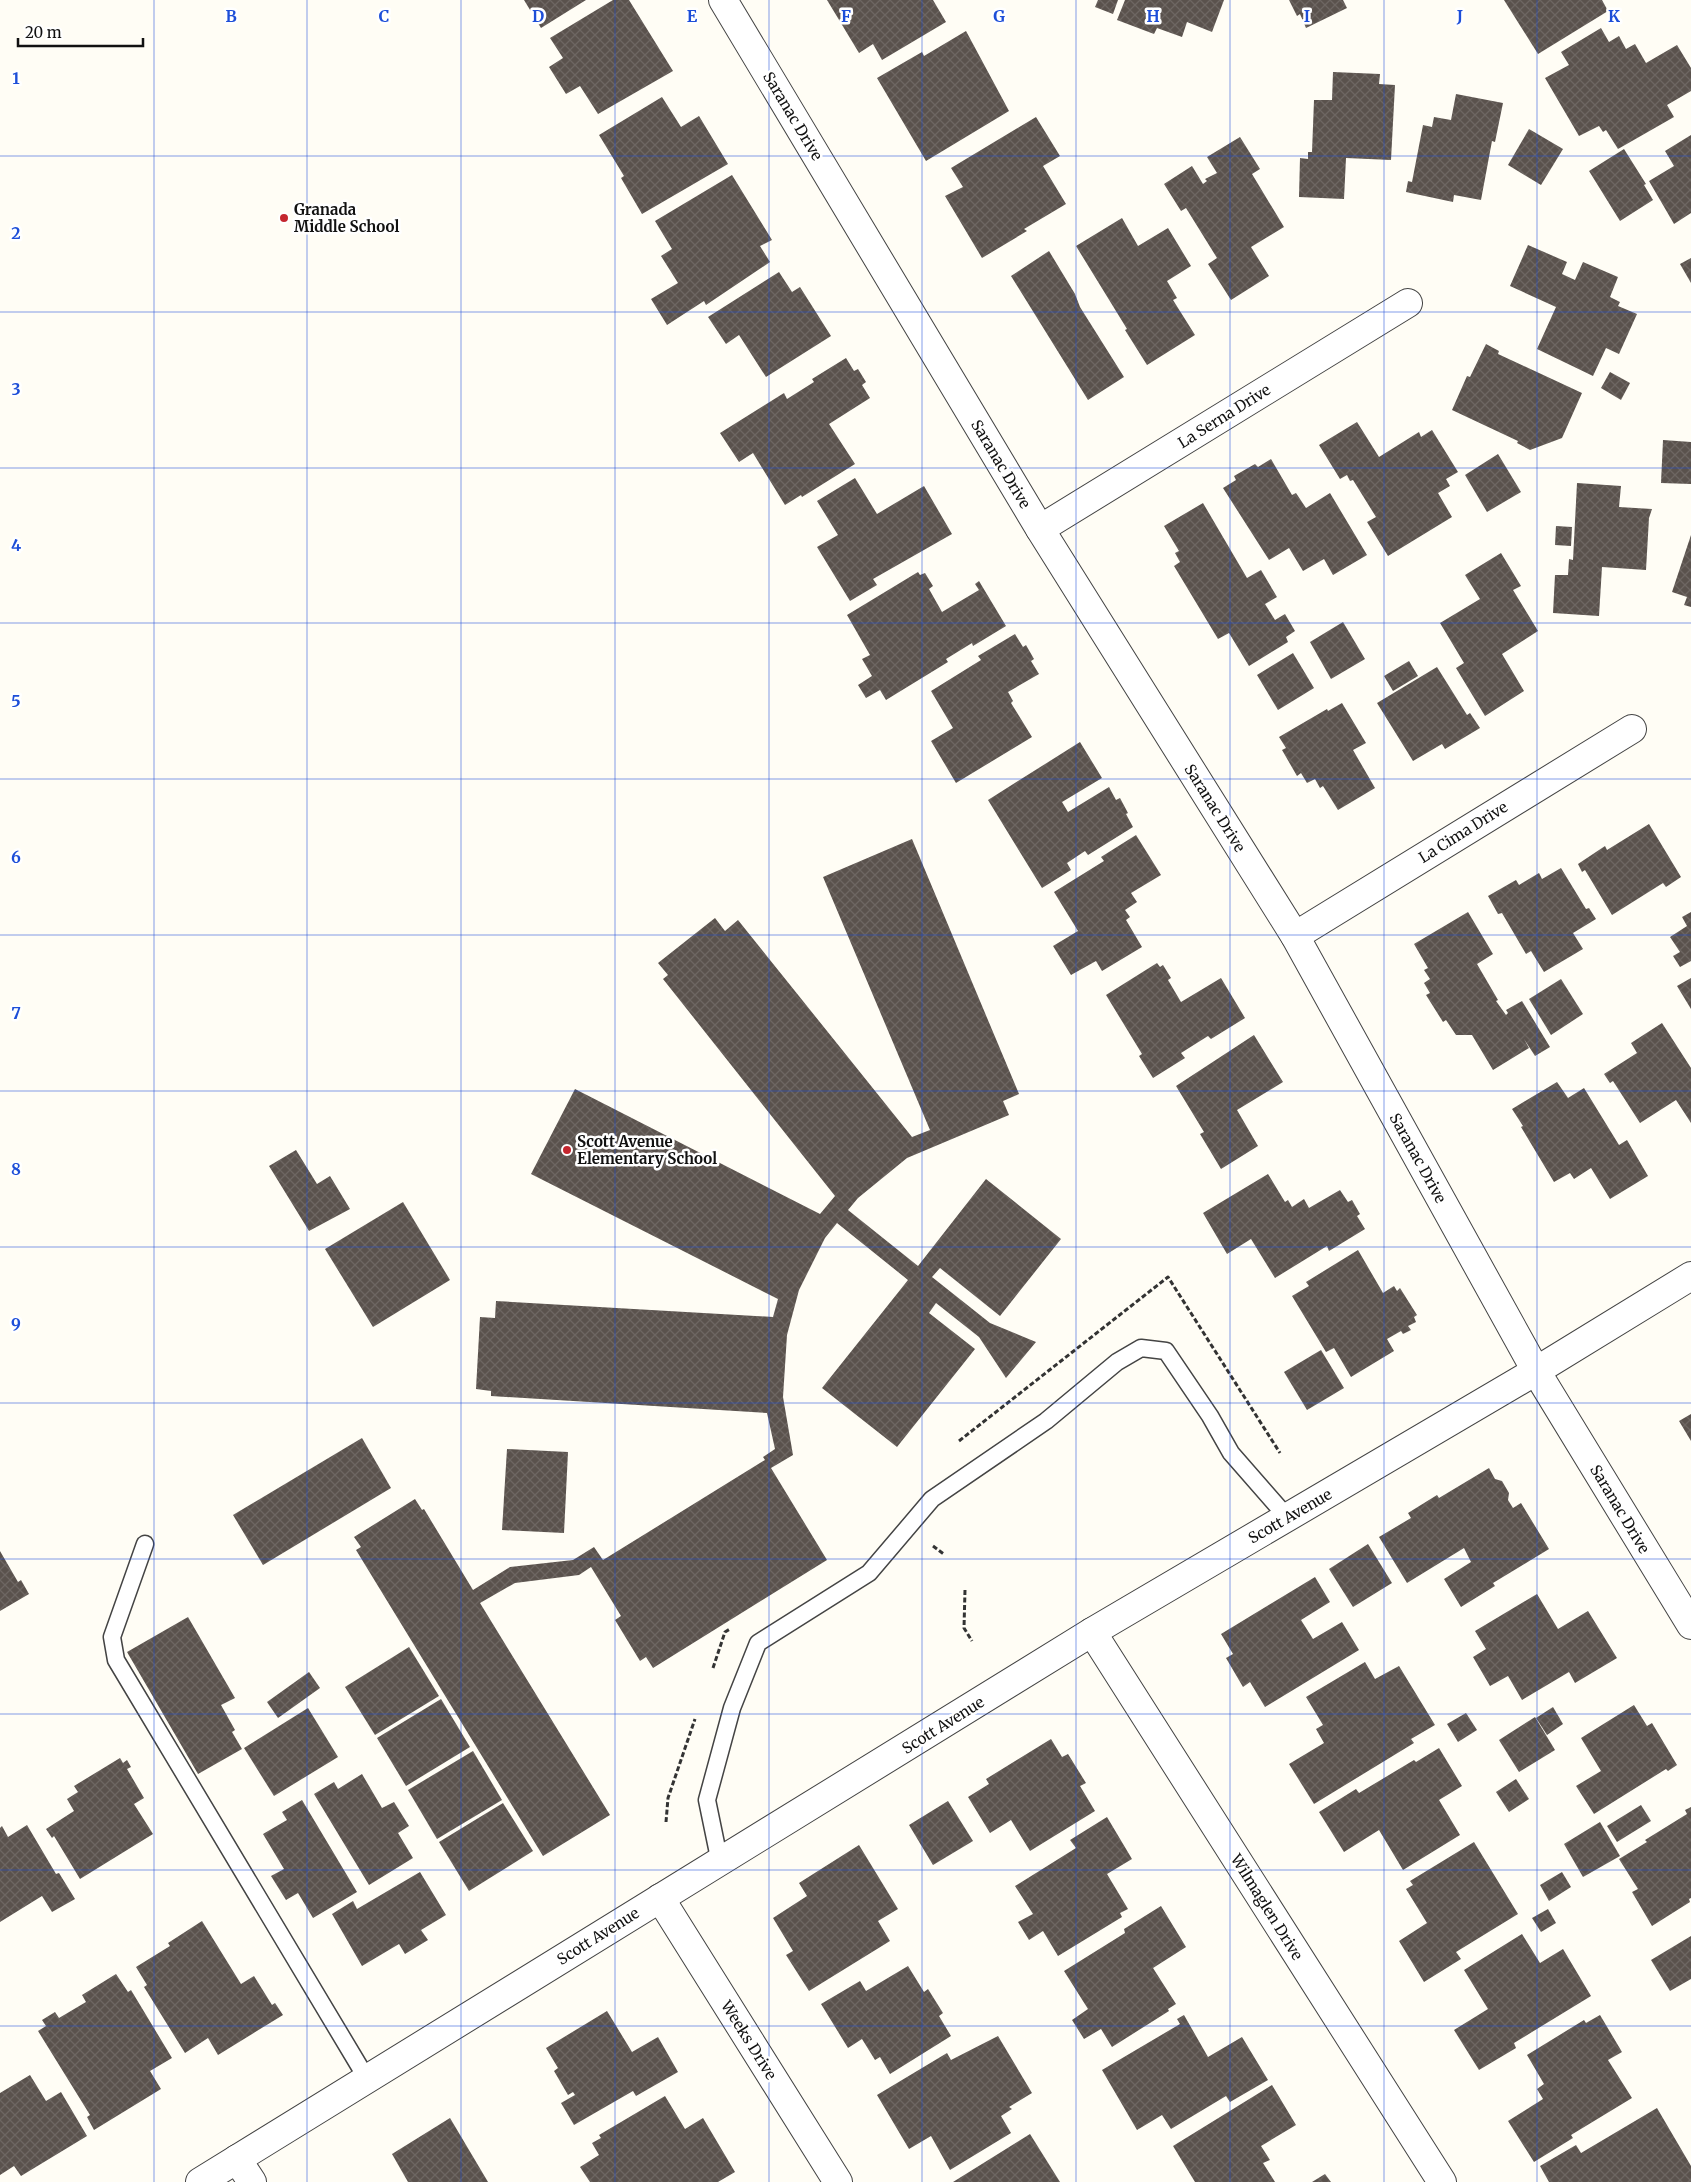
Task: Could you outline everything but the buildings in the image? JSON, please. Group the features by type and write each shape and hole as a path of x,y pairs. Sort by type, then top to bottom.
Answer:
{"street":[{"name":"Saranac Drive","path":"723,0 1040,529 1295,936 1536,1371 1691,1625"},
{"name":"La Serna Drive","path":"1040,529 1408,304"},
{"name":"La Cima Drive","path":"1295,936 1632,729"},
{"name":"Scott Avenue","path":"200,2182 1092,1632 1536,1371 1691,1276"},
{"name":"Wilmaglen Drive","path":"1092,1632 1442,2182"},
{"name":"Weeks Drive","path":"660,1898 838,2182"},
{"path":"237,2159 252,2182"}],"lane":[{"path":"720,1863 706,1800 732,1708 758,1643 869,1573 932,1498 1046,1421 1117,1362 1141,1348 1166,1351 1210,1416 1231,1453 1287,1517"},
{"path":"145,1544 112,1637 116,1660 366,2079"}],"path":[{"path":"926,1541 945,1555"},
{"path":"965,1590 964,1628 972,1641"}],"place":[{"name":"Granada Middle School","path":"284,218"},
{"name":"Scott Avenue Elementary School","path":"567,1150"}]}
